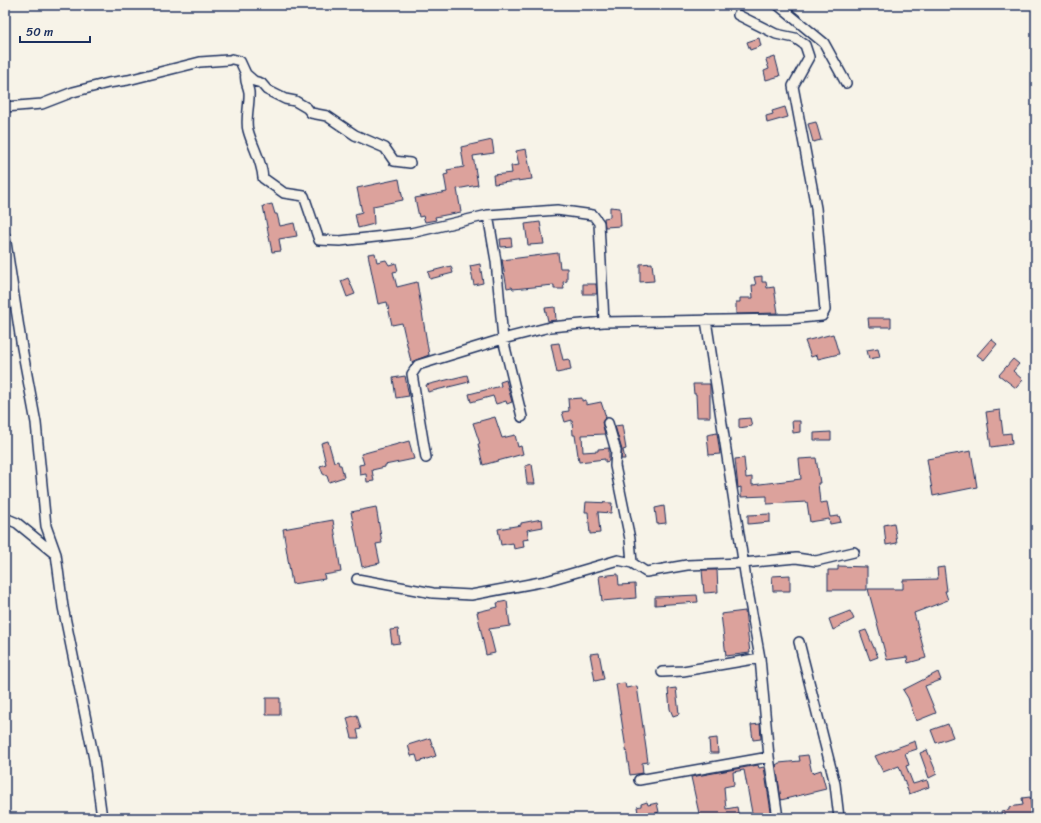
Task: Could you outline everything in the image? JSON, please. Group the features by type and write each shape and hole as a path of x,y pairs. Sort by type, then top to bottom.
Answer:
{"street":[{"path":"778,5 824,43 846,83"},
{"path":"426,458 412,374 418,365 503,339 550,327 604,322 789,319 822,316 825,310 816,208 793,86 809,57 805,45 795,38 776,34 738,15"},
{"path":"5,107 42,104 73,92 108,83 128,80 200,62 230,59 240,61 246,74 254,81 261,83 267,90 285,100 295,101 307,108 312,113 327,116 355,135 385,148 394,161 410,163"},
{"path":"246,74 244,79 249,92 247,130 255,146 262,169 263,178 284,193 304,196 319,240 340,241 411,233 488,215 557,210 594,215 599,223 604,322"},
{"path":"488,215 496,261 503,339 522,417"},
{"path":"5,236 22,348 36,423 46,526 56,554 63,607 94,759 102,818"},
{"path":"706,320 743,563 760,658 769,758 778,818"},
{"path":"608,423 616,451 616,466 630,539 632,563"},
{"path":"5,518 17,523 56,554"},
{"path":"357,579 433,593 471,595 546,581 618,560 632,563 646,572 687,565 743,563 796,558 816,561 854,552"},
{"path":"799,642 835,784 838,818"},
{"path":"662,672 683,671 760,658"},
{"path":"639,780 769,758"}],"building":[{"path":"759,38 761,46 750,50 747,42"},
{"path":"775,57 780,76 766,80 764,71 769,69 766,60"},
{"path":"785,107 788,117 767,123 766,116 773,114 772,111"},
{"path":"816,122 821,140 813,142 808,124"},
{"path":"492,140 494,153 473,156 478,185 457,189 461,212 435,217 436,220 425,222 423,216 419,217 415,198 447,192 444,175 448,174 447,170 464,167 461,147"},
{"path":"526,149 532,179 494,184 493,175 512,173 511,166 519,165 516,151"},
{"path":"399,179 403,200 373,206 374,224 358,228 355,214 362,212 357,188"},
{"path":"272,204 275,214 277,214 280,226 294,223 297,236 279,239 281,251 272,252 263,206"},
{"path":"610,207 620,208 621,226 605,227 604,218 610,217"},
{"path":"540,222 544,244 528,245 525,224"},
{"path":"511,238 512,246 501,247 500,239"},
{"path":"375,253 377,262 386,260 389,265 396,263 398,271 393,272 397,287 417,282 429,355 411,362 402,323 392,325 387,302 378,304 368,254"},
{"path":"558,253 560,268 567,268 567,281 563,282 564,289 554,289 554,285 513,289 512,287 507,288 502,260"},
{"path":"652,263 654,281 640,282 640,264"},
{"path":"480,264 483,283 474,285 470,266"},
{"path":"451,266 453,273 430,279 428,272"},
{"path":"762,276 762,282 766,282 767,288 774,287 778,313 736,314 736,302 740,302 740,298 753,298 752,285 756,285 754,277"},
{"path":"348,278 355,294 347,297 341,281"},
{"path":"583,284 596,284 597,294 583,294"},
{"path":"555,307 556,320 548,321 545,308"},
{"path":"868,318 891,318 891,327 869,327"},
{"path":"833,334 839,354 818,359 817,355 811,357 805,341"},
{"path":"991,339 997,344 984,360 977,355"},
{"path":"559,343 563,360 569,359 571,370 557,373 551,344"},
{"path":"878,348 880,357 869,359 867,350"},
{"path":"1013,359 1019,364 1013,371 1023,380 1016,388 999,375"},
{"path":"467,375 469,382 428,392 426,385"},
{"path":"405,376 409,396 396,398 393,378"},
{"path":"506,380 512,402 507,404 506,401 496,404 493,396 471,402 469,394 501,386 500,382"},
{"path":"693,384 710,384 710,417 697,417 696,394 694,394"},
{"path":"582,398 582,401 586,400 586,405 601,402 606,417 602,422 605,434 582,435 583,452 598,451 598,449 609,448 609,461 605,462 605,459 579,462 575,435 573,435 572,420 565,422 562,412 569,411 568,399"},
{"path":"1000,410 1003,434 1011,433 1012,444 991,447 986,412"},
{"path":"495,417 502,438 515,435 518,447 521,446 523,454 483,465 478,444 480,444 473,423"},
{"path":"750,418 752,426 739,428 739,419"},
{"path":"792,421 800,421 800,432 793,433"},
{"path":"622,425 626,449 623,450 625,459 621,459 622,450 615,426"},
{"path":"831,432 831,440 814,440 814,433"},
{"path":"717,433 720,454 709,455 707,435"},
{"path":"328,441 334,462 338,461 339,465 341,465 344,477 329,482 327,476 323,474 320,466 326,464 321,443"},
{"path":"409,441 414,459 385,465 385,467 372,470 374,481 367,482 366,474 360,475 359,465 364,464 361,454"},
{"path":"971,451 977,487 933,496 927,459"},
{"path":"744,458 746,478 752,477 752,485 801,479 799,459 816,458 820,483 818,483 820,503 827,502 830,517 839,516 841,522 830,524 829,519 810,522 807,502 767,504 767,496 741,497 741,487 738,488 735,459"},
{"path":"532,464 535,484 527,484 525,466"},
{"path":"586,502 612,503 611,513 598,512 600,533 590,534 588,512 585,512"},
{"path":"664,506 666,523 657,524 655,508"},
{"path":"376,507 382,543 376,544 380,563 362,567 351,512"},
{"path":"770,514 770,522 748,524 748,515"},
{"path":"542,519 543,527 527,530 529,539 523,540 524,547 514,549 513,543 501,545 498,529"},
{"path":"333,520 341,572 324,575 325,579 292,584 283,529"},
{"path":"894,523 897,543 886,545 884,525"},
{"path":"838,566 867,567 867,590 828,590 828,570 838,570"},
{"path":"944,567 947,591 945,591 948,600 914,613 926,658 908,663 907,657 887,660 868,589 903,589 903,580 938,579 937,568"},
{"path":"702,570 717,570 718,592 704,593"},
{"path":"618,574 619,585 635,584 636,598 602,601 599,576"},
{"path":"790,575 790,591 773,591 772,576"},
{"path":"697,595 698,602 655,605 655,597"},
{"path":"507,601 510,626 489,629 495,653 486,655 477,612 498,607 497,603"},
{"path":"745,611 750,653 726,656 721,614"},
{"path":"850,611 854,619 833,630 829,619"},
{"path":"398,629 400,643 392,644 390,630"},
{"path":"866,630 878,657 870,660 860,632"},
{"path":"599,653 604,679 595,681 590,654"},
{"path":"938,672 941,680 925,686 936,713 916,721 908,698 903,690"},
{"path":"625,683 626,688 637,686 648,762 642,763 643,773 630,775 616,684"},
{"path":"676,688 679,714 673,716 670,709 668,689"},
{"path":"266,698 280,698 280,715 266,715"},
{"path":"357,715 361,729 357,730 359,738 352,738 347,718"},
{"path":"760,724 761,739 753,740 751,725"},
{"path":"948,724 953,737 936,743 931,730"},
{"path":"430,738 436,756 418,762 416,755 411,756 408,745"},
{"path":"717,738 718,753 710,753 709,739"},
{"path":"915,741 917,749 905,753 909,765 906,766 913,784 927,780 929,787 909,794 899,766 883,772 875,756"},
{"path":"927,750 937,774 929,778 920,753"},
{"path":"808,755 812,773 821,770 826,789 781,800 776,765 779,763 800,761 799,756"},
{"path":"758,765 759,768 764,767 772,818 753,818 744,770 733,772 734,785 724,787 726,809 737,807 739,818 700,818 691,777"},
{"path":"1030,797 1033,815 1002,818 1001,811 1009,810 1009,807 1023,805 1022,798"},
{"path":"647,802 648,805 657,803 659,812 656,813 656,816 639,818 637,807"}]}
